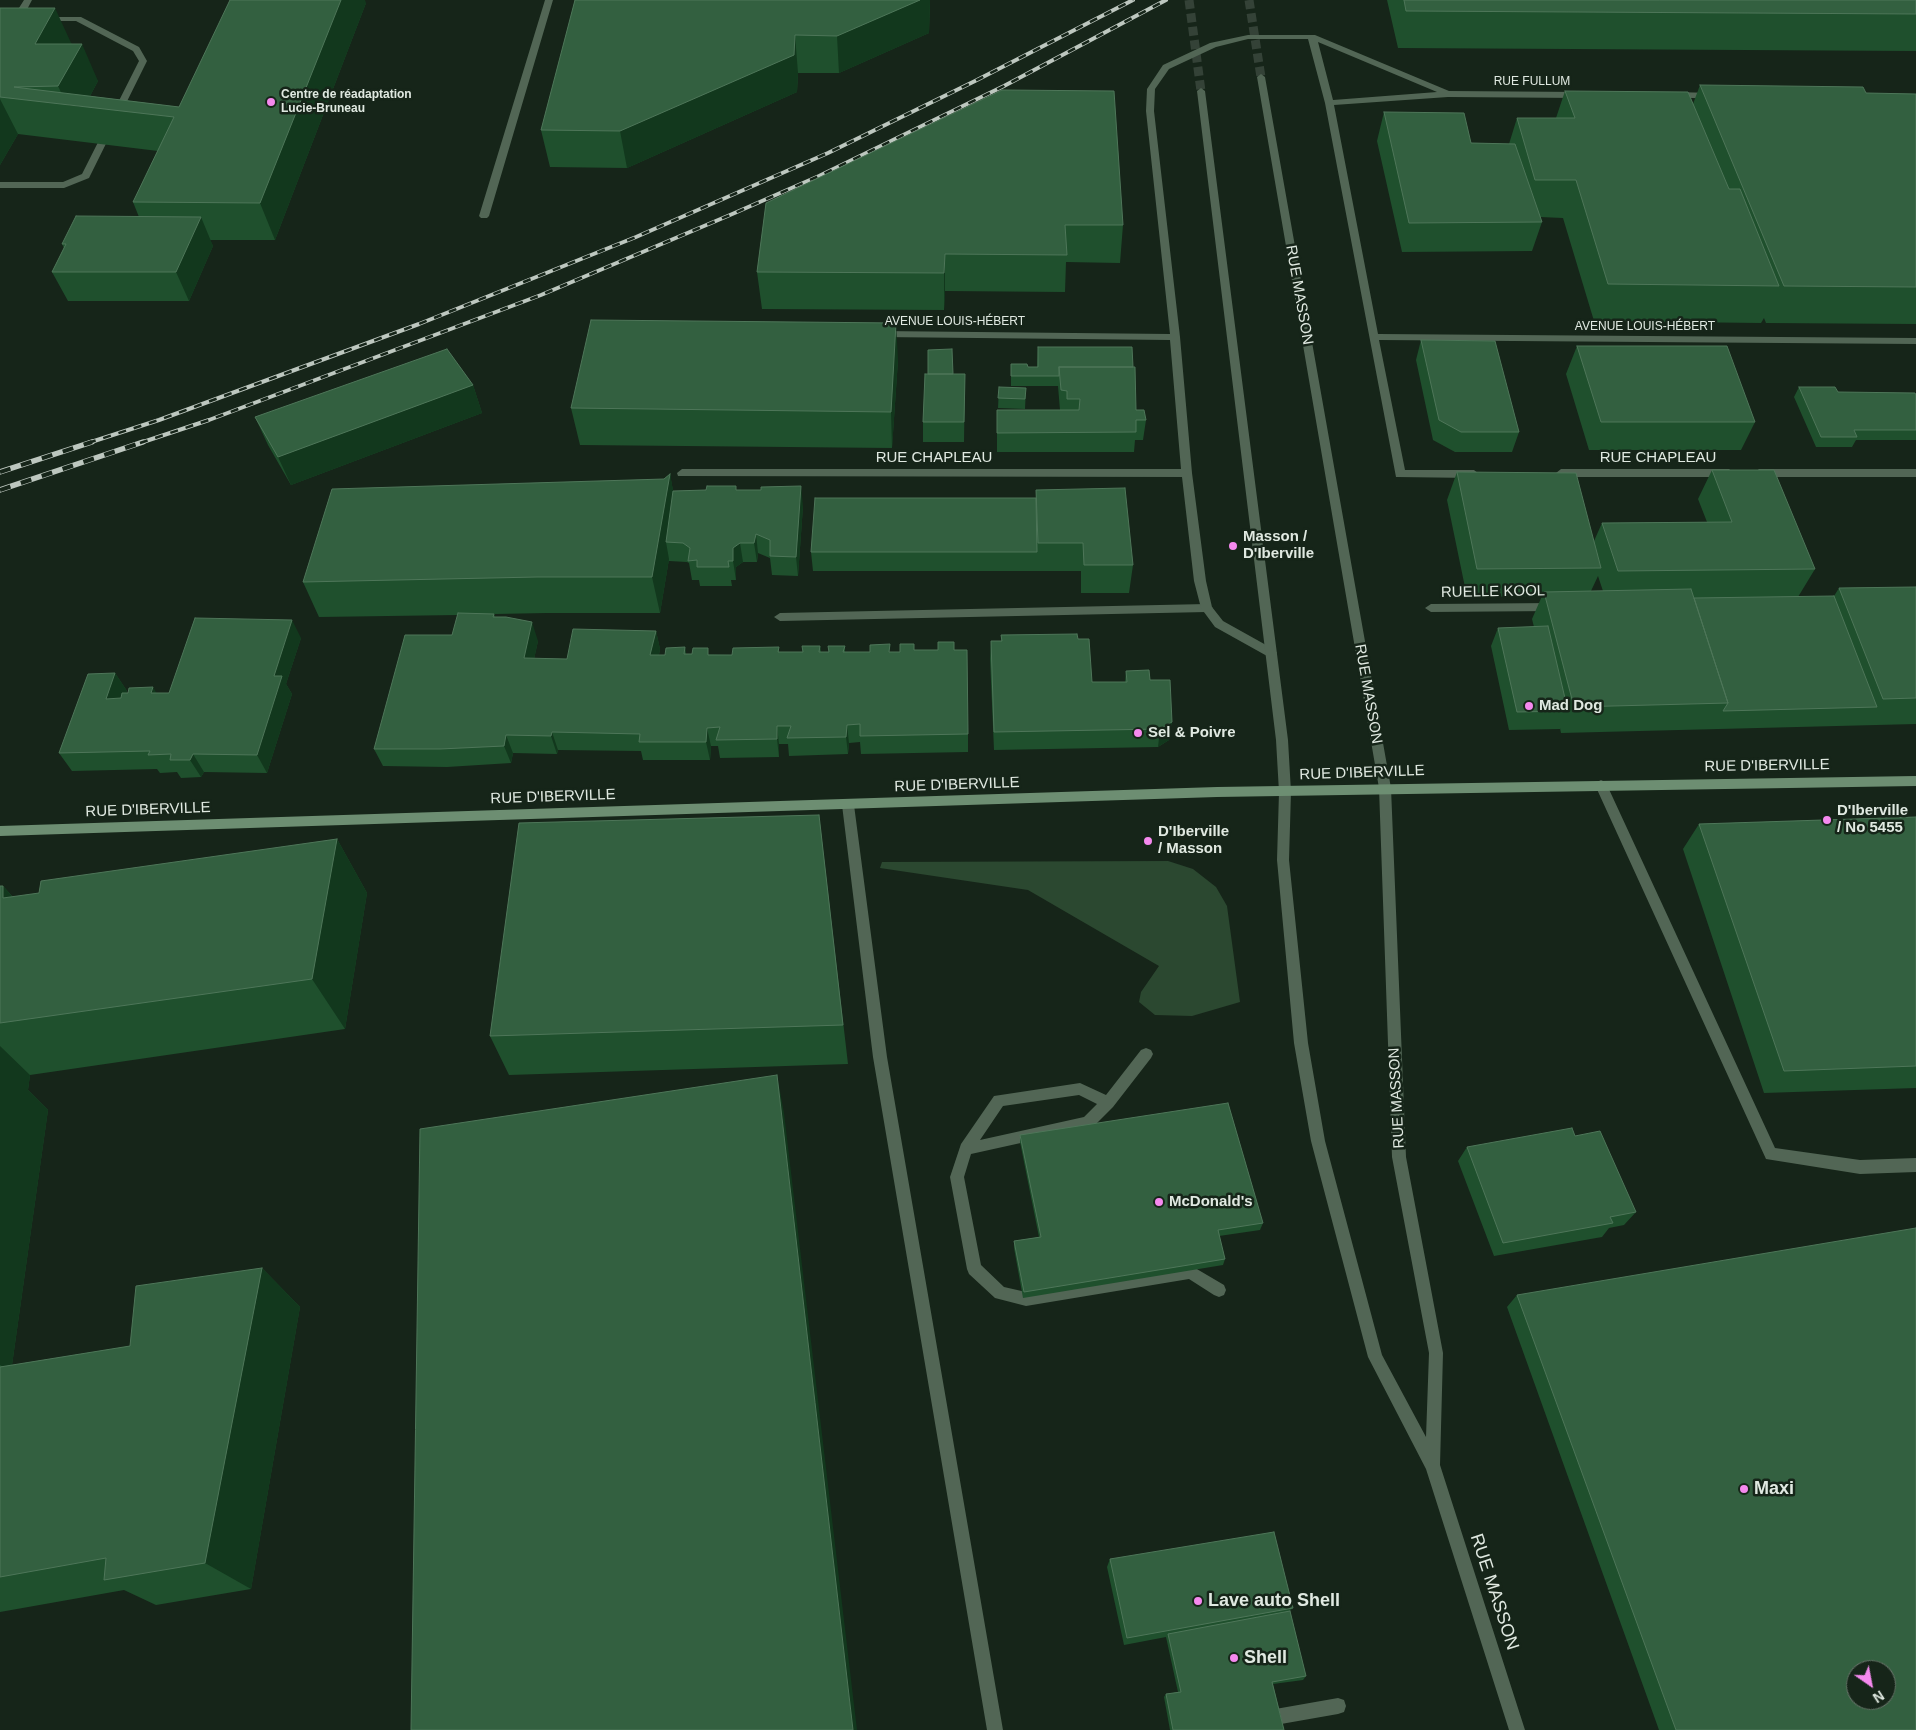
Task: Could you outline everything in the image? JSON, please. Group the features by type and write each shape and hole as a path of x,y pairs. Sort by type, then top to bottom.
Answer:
{"main road":[{"name":"RUE D'IBERVILLE","path":"0,831 1217,792 1602,784 1916,781"}],"street":[{"path":"0,185 64,185 86,176 143,60 136,49 78,19 16,19 28,0"},
{"path":"484,216 549,0"},
{"path":"1271,653 1219,624 1207,608 1200,581 1187,473 1175,337 1150,110 1151,88 1166,67 1213,45 1248,37 1312,37 1329,103 1400,474 1488,474"},
{"name":"RUE FULLUM","path":"1312,37 1448,94"},
{"name":"RUE MASSON","path":"1261,77 1385,788 1390,857 1395,1085 1400,1157 1436,1354 1433,1466"},
{"name":"RUE MASSON","path":"1201,92 1282,740 1285,792 1283,860 1301,1043 1318,1141 1376,1357 1433,1466 1518,1730"},
{"name":"RUE FULLUM","path":"1329,103 1448,94 1588,95"},
{"path":"1667,95 1727,96"},
{"name":"AVENUE LOUIS-HÉBERT","path":"870,334 1175,337"},
{"name":"AVENUE LOUIS-HÉBERT","path":"1374,338 1916,341"},
{"name":"RUE CHAPLEAU","path":"682,473 1187,473"},
{"name":"RUE CHAPLEAU","path":"1548,473 1916,473"},
{"name":"RUELLE KOOL","path":"1430,608 1569,606"},
{"path":"780,617 1207,608"},
{"path":"1602,784 1771,1154 1860,1167 1916,1165"},
{"path":"848,805 880,1057 995,1730"},
{"path":"966,1149 1088,1123 1108,1103 1146,1054"},
{"path":"1108,1103 1080,1089 998,1100 966,1149 957,1177 974,1269 1000,1293 1026,1299 1190,1272 1219,1290"},
{"path":"1250,1722 1338,1706"}],"green space":[{"path":"1168,861 1193,869 1216,887 1227,906 1240,1002 1192,1016 1155,1015 1139,1002 1141,992 1159,966 1028,890 880,868 882,862"}],"building":[{"path":"230,0 341,0 260,203 133,202 174,117 0,97 0,8 55,8 35,44 82,44 58,86 14,87 179,107"},
{"path":"575,0 920,0 837,36 795,35 794,55 620,131 541,130"},
{"path":"1404,0 1916,0 1916,14 1406,11"},
{"path":"1700,85 1863,87 1866,93 1916,94 1916,287 1784,286"},
{"path":"1002,90 1114,91 1123,225 1065,225 1067,255 945,254 944,273 757,272 766,203"},
{"path":"1565,91 1688,92 1729,189 1740,189 1779,286 1608,284 1576,180 1535,180 1517,118 1575,118"},
{"path":"1384,112 1464,113 1471,143 1515,144 1542,222 1409,223"},
{"path":"76,216 201,217 176,272 52,272 66,244 62,244"},
{"path":"591,320 896,323 891,412 571,408"},
{"path":"1421,340 1495,341 1519,432 1461,432 1439,420"},
{"path":"1577,346 1727,346 1755,422 1601,422"},
{"path":"1038,347 1132,347 1133,367 1059,367 1059,376 1011,376 1011,364 1027,364 1028,367 1038,367"},
{"path":"447,349 473,385 278,457 255,417"},
{"path":"952,349 953,374 928,374 928,350"},
{"path":"1059,367 1135,367 1136,410 1144,410 1146,420 1136,420 1136,432 997,433 997,410 1079,410 1080,399 1067,399 1067,391 1061,390"},
{"path":"925,374 965,374 964,422 923,422"},
{"path":"999,387 1026,388 1025,399 998,398"},
{"path":"1799,387 1835,387 1838,392 1915,393 1916,430 1854,430 1857,437 1821,437"},
{"path":"1712,470 1774,470 1815,569 1618,571 1602,523 1732,522"},
{"path":"1457,472 1576,473 1601,568 1477,569"},
{"path":"670,474 652,577 537,577 303,582 332,489 664,479"},
{"path":"707,486 736,486 736,490 761,490 761,487 801,486 796,557 770,556 770,540 756,534 754,543 740,543 733,548 733,561 728,561 729,567 697,567 697,560 688,561 690,548 683,543 666,542 673,491 706,490"},
{"path":"1125,488 1133,565 1084,565 1083,543 1038,543 1036,490"},
{"path":"815,498 1036,498 1037,552 811,552"},
{"path":"1916,587 1916,698 1883,699 1839,588"},
{"path":"1691,589 1728,703 1574,707 1544,592"},
{"path":"1834,596 1877,707 1723,711 1728,703 1694,598"},
{"path":"458,613 494,614 493,617 506,617 532,622 524,658 567,659 573,629 656,631 650,655 665,655 666,648 685,647 684,654 692,654 693,648 708,648 708,655 732,655 733,648 779,647 778,652 803,652 802,646 820,646 819,652 829,652 828,646 845,646 843,652 870,652 870,645 890,644 889,652 900,652 900,644 914,644 914,650 938,650 938,642 954,642 954,650 967,650 968,734 860,736 860,724 847,725 846,737 787,738 791,726 777,726 777,739 716,740 720,727 707,728 706,742 639,742 640,734 552,732 551,736 506,735 504,746 440,749 374,749 405,635 452,635"},
{"path":"195,618 292,620 274,676 282,676 257,755 193,754 190,760 170,760 171,754 148,755 150,751 59,753 88,674 115,673 106,699 121,698 122,693 128,693 129,688 153,687 151,693 169,693"},
{"path":"1548,626 1568,711 1517,712 1498,628"},
{"path":"1077,634 1078,639 1089,639 1092,682 1127,682 1126,671 1149,670 1150,680 1170,680 1172,722 1160,729 994,732 991,641 1002,641 1001,635"},
{"path":"819,815 843,1025 490,1036 519,823"},
{"path":"1916,817 1916,1066 1784,1071 1699,824"},
{"path":"337,839 312,979 0,1023 0,886 3,886 3,898 39,893 41,881"},
{"path":"777,1075 853,1730 411,1730 420,1129"},
{"path":"1228,1103 1263,1223 1218,1230 1225,1259 1024,1292 1014,1241 1041,1237 1020,1135"},
{"path":"1572,1128 1575,1136 1600,1131 1636,1212 1610,1217 1613,1223 1503,1243 1467,1147"},
{"name":"Maxi","path":"1916,1228 1916,1730 1676,1730 1517,1295"},
{"path":"262,1268 205,1563 104,1580 106,1558 0,1577 0,1367 130,1346 136,1286"},
{"name":"Lave auto Shell","path":"1274,1532 1293,1608 1127,1638 1110,1559"},
{"path":"1290,1611 1306,1676 1272,1682 1284,1730 1173,1730 1166,1694 1181,1692 1168,1634"}],"tunnel":[{"path":"1189,0 1201,91"},
{"path":"1249,0 1261,77"}],"railway":[{"path":"88,443 159,420 419,324 636,237 828,153 975,81 1133,0"},
{"path":"143,442 209,420 541,295 730,215 819,176 1004,86 1166,0"},
{"path":"0,472 92,442"},
{"path":"0,490 143,442"}],"place":[{"name":"Centre de réadaptation Lucie-Bruneau","path":"271,102"},
{"name":"Masson / D'Iberville","path":"1233,546"},
{"name":"Mad Dog","path":"1529,706"},
{"name":"Sel & Poivre","path":"1138,733"},
{"name":"D'Iberville / No 5455","path":"1827,820"},
{"name":"D'Iberville / Masson","path":"1148,841"},
{"name":"McDonald's","path":"1159,1202"},
{"name":"Maxi","path":"1744,1489"},
{"name":"Lave auto Shell","path":"1198,1601"},
{"name":"Shell","path":"1234,1658"}]}
